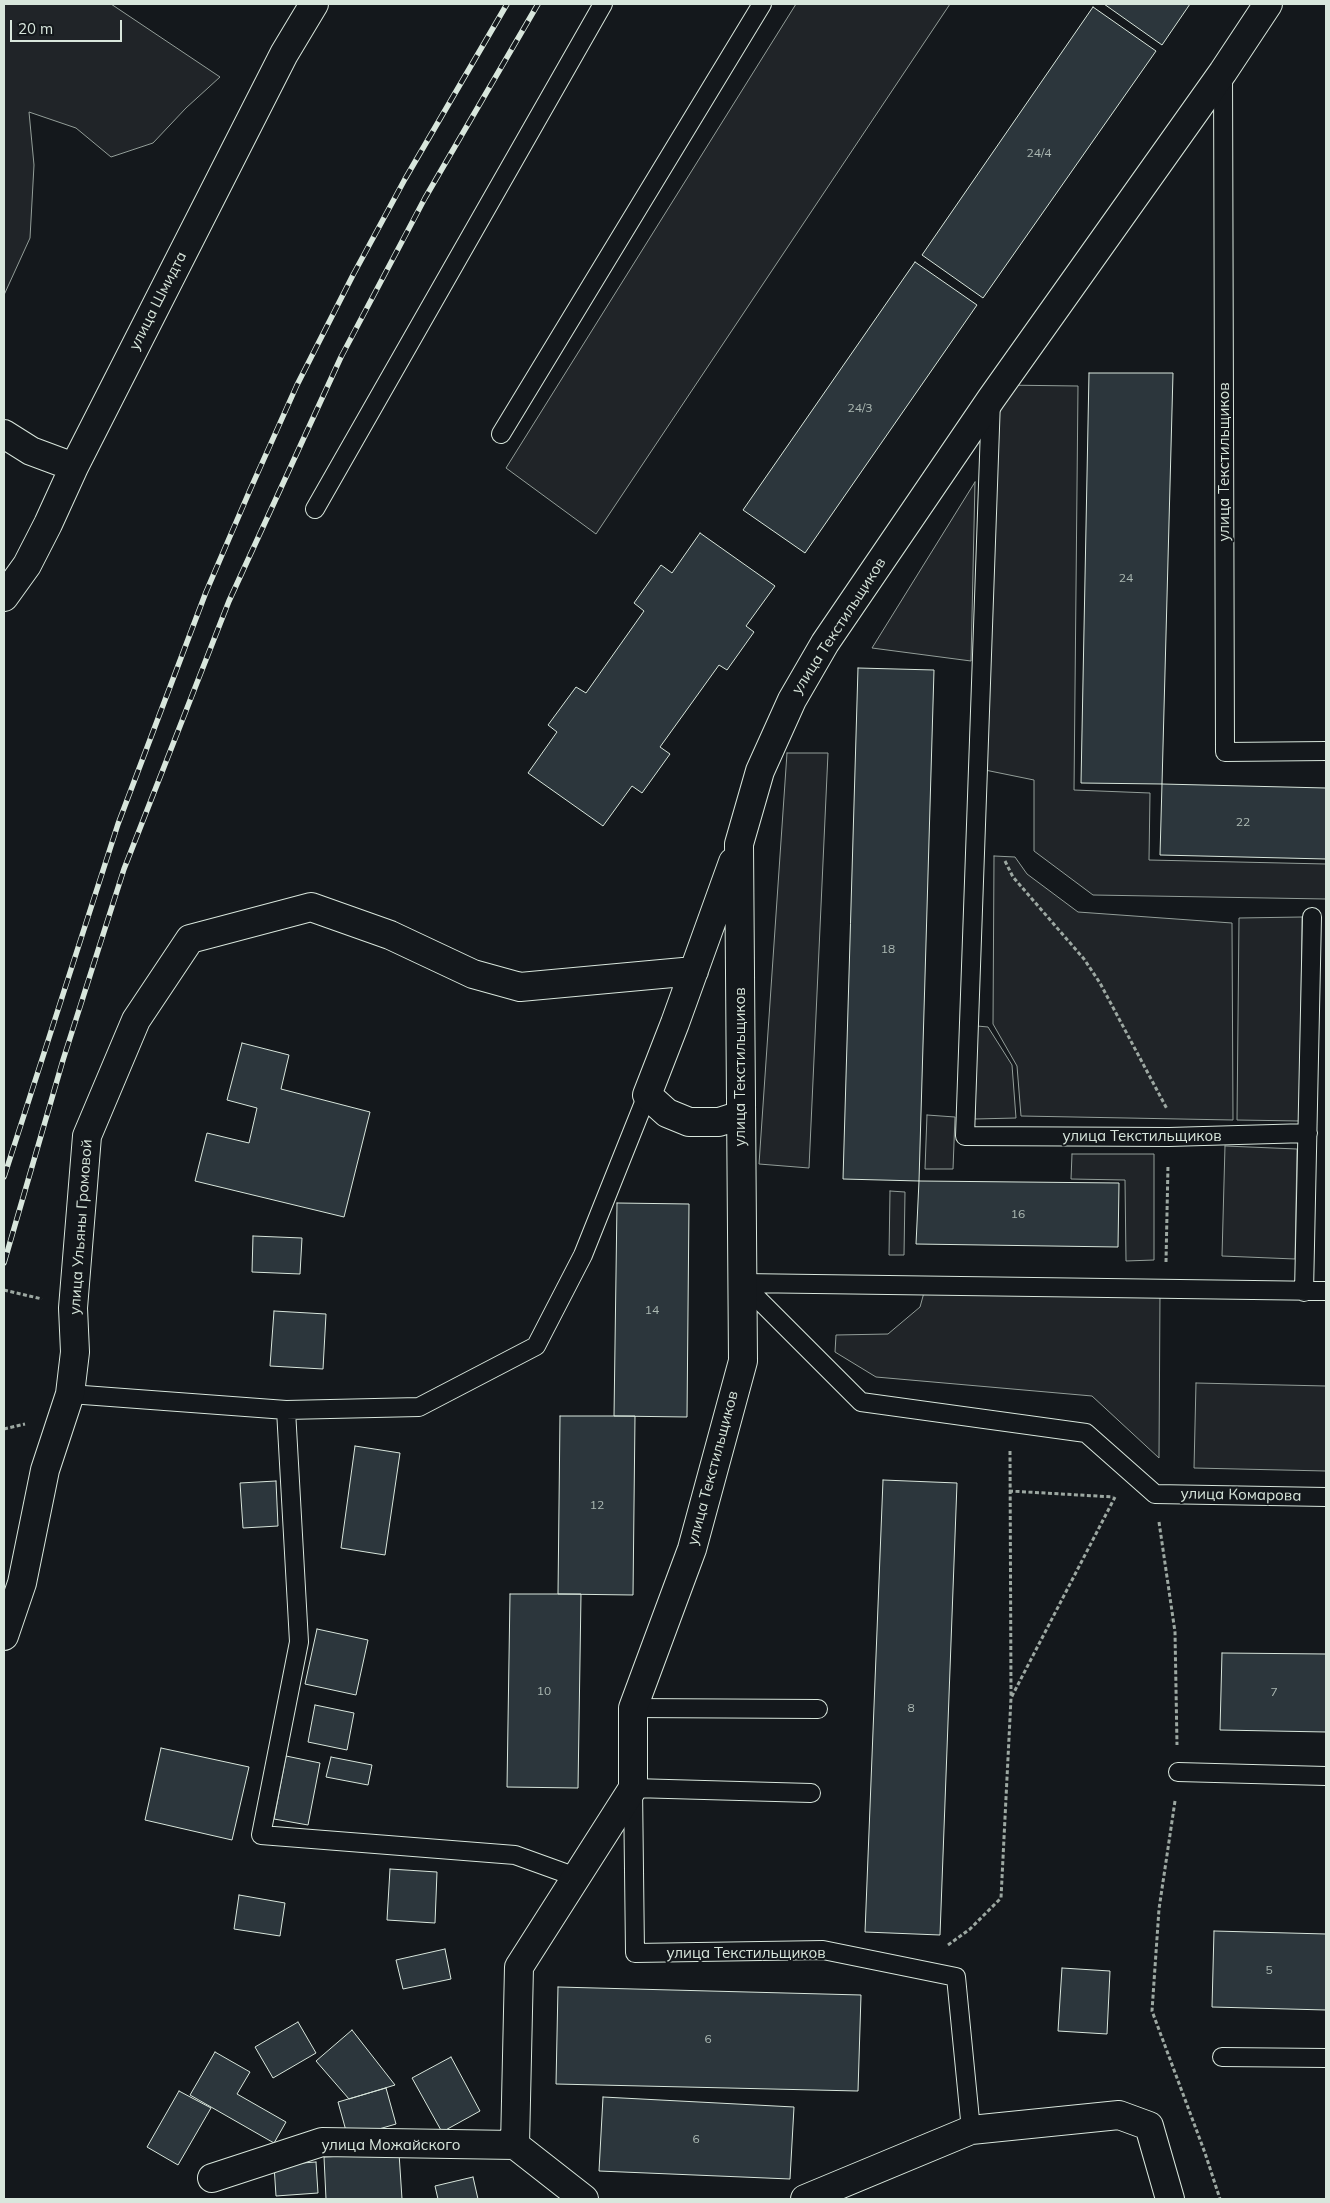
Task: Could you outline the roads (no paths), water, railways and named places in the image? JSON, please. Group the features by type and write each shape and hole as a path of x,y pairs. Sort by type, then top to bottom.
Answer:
{"street":[{"name":"улица Шмидта","path":"4,597 27,565 74,467 284,54 314,4"},
{"name":"улица Текстильщиков","path":"633,1788 632,1708 692,1549 742,1361 739,844 760,771 792,700 825,643 991,399 1223,72 1268,4"},
{"path":"4,434 31,451 74,467"},
{"path":"739,844 694,971 646,1095 667,1112 689,1122 719,1122 741,1115"},
{"name":"улица Ульяны Громовой","path":"4,1636 22,1583 46,1470 70,1394 75,1352 73,1308 87,1136 136,1020 190,939 311,908 390,935 474,974 520,987 694,971"},
{"path":"584,2199 515,2145 519,1967 633,1788"},
{"path":"805,2199 971,2130 1119,2115 1149,2126 1170,2199"},
{"name":"улица Можайского","path":"212,2178 322,2142 515,2145"}],"lane":[{"path":"315,509 603,4"},
{"path":"501,434 762,4"},
{"name":"улица Текстильщиков","path":"1223,72 1225,752 1326,751"},
{"name":"улица Текстильщиков","path":"991,399 965,1136 1169,1137 1308,1133"},
{"path":"1304,1292 1312,918"},
{"path":"70,1394 286,1410 419,1407 536,1346 583,1255 646,1095"},
{"path":"742,1283 1326,1291"},
{"name":"улица Комарова","path":"742,1283 861,1402 1086,1433 1155,1494 1326,1497"},
{"path":"286,1410 299,1642 261,1835 515,1855 576,1877"},
{"path":"632,1708 818,1709"},
{"path":"1178,1772 1326,1776"},
{"path":"633,1788 811,1793"},
{"name":"улица Текстильщиков","path":"633,1788 635,1953 823,1950 956,1977 971,2130"},
{"path":"1222,2057 1326,2058"}],"railway":[{"path":"4,1177 118,824 206,592 297,385 353,275 405,179 507,4"},
{"path":"4,1263 63,1060 124,869 229,601 341,357 425,198 538,4"}]}
